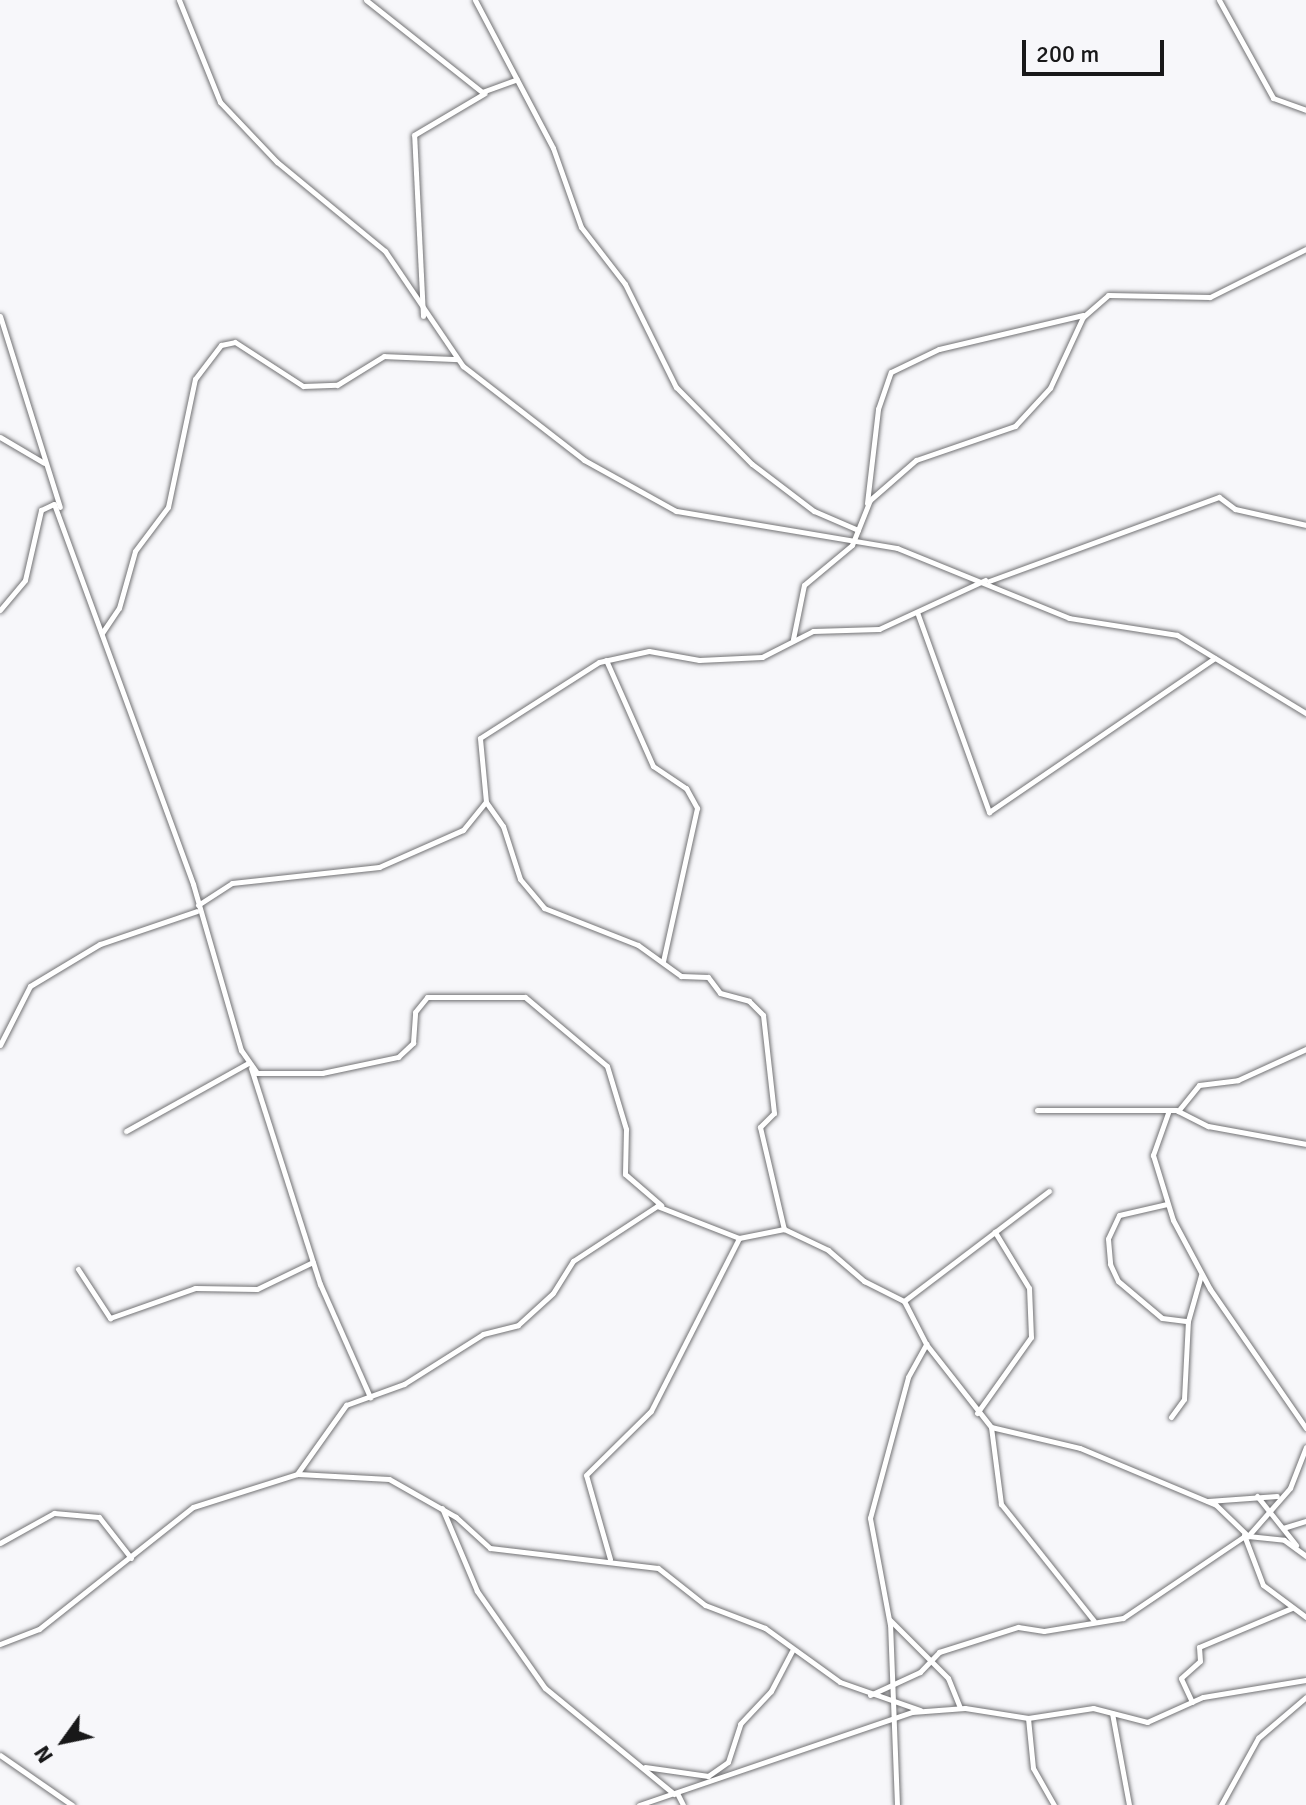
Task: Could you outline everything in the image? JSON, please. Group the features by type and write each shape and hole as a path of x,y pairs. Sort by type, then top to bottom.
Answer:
{"street":[{"path":"179,0 220,102 277,162 385,251 423,317 457,359 572,453 665,507 855,538 987,580 1069,618 1177,635 1306,713"},
{"path":"366,0 485,93"},
{"path":"475,0 558,159 581,227 625,284 676,387 752,464 814,511 858,530"},
{"path":"1219,0 1273,98 1306,110"},
{"path":"423,317 412,144 421,128 517,79"},
{"path":"791,642 804,585 855,538 858,530 867,504 878,409 891,372 939,349 1086,314 1117,290 1214,296 1306,249"},
{"path":"867,504 916,460 1015,426 1045,395 1086,314"},
{"path":"0,316 45,463 313,1262 370,1397"},
{"path":"102,634 119,608 135,551 168,507 195,379 221,345 235,342 288,382 308,386 337,385 384,356 457,359"},
{"path":"0,437 45,463"},
{"path":"784,1229 760,1130 774,1113 763,1015 749,1001 720,993 708,977 681,976 663,962 534,900 486,802 480,738 606,660 649,651 699,660 762,657 817,630 870,631 987,580 1216,498 1306,525"},
{"path":"0,610 25,580 41,510 52,504 62,512"},
{"path":"917,612 989,812 1215,658"},
{"path":"606,660 653,766 686,788 697,808 663,962"},
{"path":"0,1045 30,986 100,944 197,910 205,894 232,883 379,867 463,830 486,802"},
{"path":"126,1131 249,1064 285,1077 398,1057 413,1043 423,999 525,997 607,1066 626,1129 625,1174 663,1206 739,1238 784,1229 904,1301 926,1344 991,1427 1080,1448 1205,1502 1246,1535 1284,1540 1305,1555"},
{"path":"1178,1111 1199,1085 1238,1080 1306,1049"},
{"path":"1037,1110 1178,1111 1208,1126 1306,1144"},
{"path":"1169,1110 1153,1155 1167,1204 1202,1274 1306,1428"},
{"path":"904,1301 1049,1191"},
{"path":"1167,1204 1119,1215 1108,1239 1110,1264 1118,1281 1162,1318 1188,1321"},
{"path":"297,1474 344,1407 370,1397 474,1338 523,1322 573,1261 600,1249 631,1218 663,1206"},
{"path":"977,1413 1031,1337 1029,1288 995,1232"},
{"path":"610,1559 586,1475 651,1411 739,1238"},
{"path":"78,1269 110,1318 195,1288 257,1289 313,1262"},
{"path":"1171,1417 1184,1399 1188,1321 1202,1274"},
{"path":"897,1805 900,1766 889,1719 889,1618 870,1518 908,1377 926,1344"},
{"path":"991,1427 1001,1504 1094,1621"},
{"path":"869,1695 889,1688 931,1660 1018,1627 1044,1631 1131,1613 1246,1535 1278,1496 1291,1486 1306,1447"},
{"path":"0,1644 33,1634 195,1506 297,1474 381,1477 442,1507 490,1548 610,1559 666,1571 705,1605 762,1626 792,1651 869,1695 921,1711"},
{"path":"1257,1496 1305,1555"},
{"path":"1205,1502 1278,1496"},
{"path":"442,1507 477,1591 535,1676 675,1793 683,1805"},
{"path":"0,1543 54,1513 99,1517 131,1558"},
{"path":"1283,1528 1306,1521"},
{"path":"1246,1535 1261,1581 1306,1617"},
{"path":"1192,1702 1181,1678 1200,1661 1199,1647 1292,1608"},
{"path":"889,1618 948,1678 960,1708"},
{"path":"708,1776 728,1762 740,1724 771,1691 792,1651"},
{"path":"639,1805 889,1719 921,1711 960,1708 1028,1718 1112,1712 1147,1722 1192,1702 1306,1680"},
{"path":"1221,1805 1258,1738 1306,1697"},
{"path":"1112,1712 1129,1805"},
{"path":"1028,1718 1033,1768 1054,1805"},
{"path":"0,1755 72,1805"},
{"path":"645,1767 717,1777"}]}
